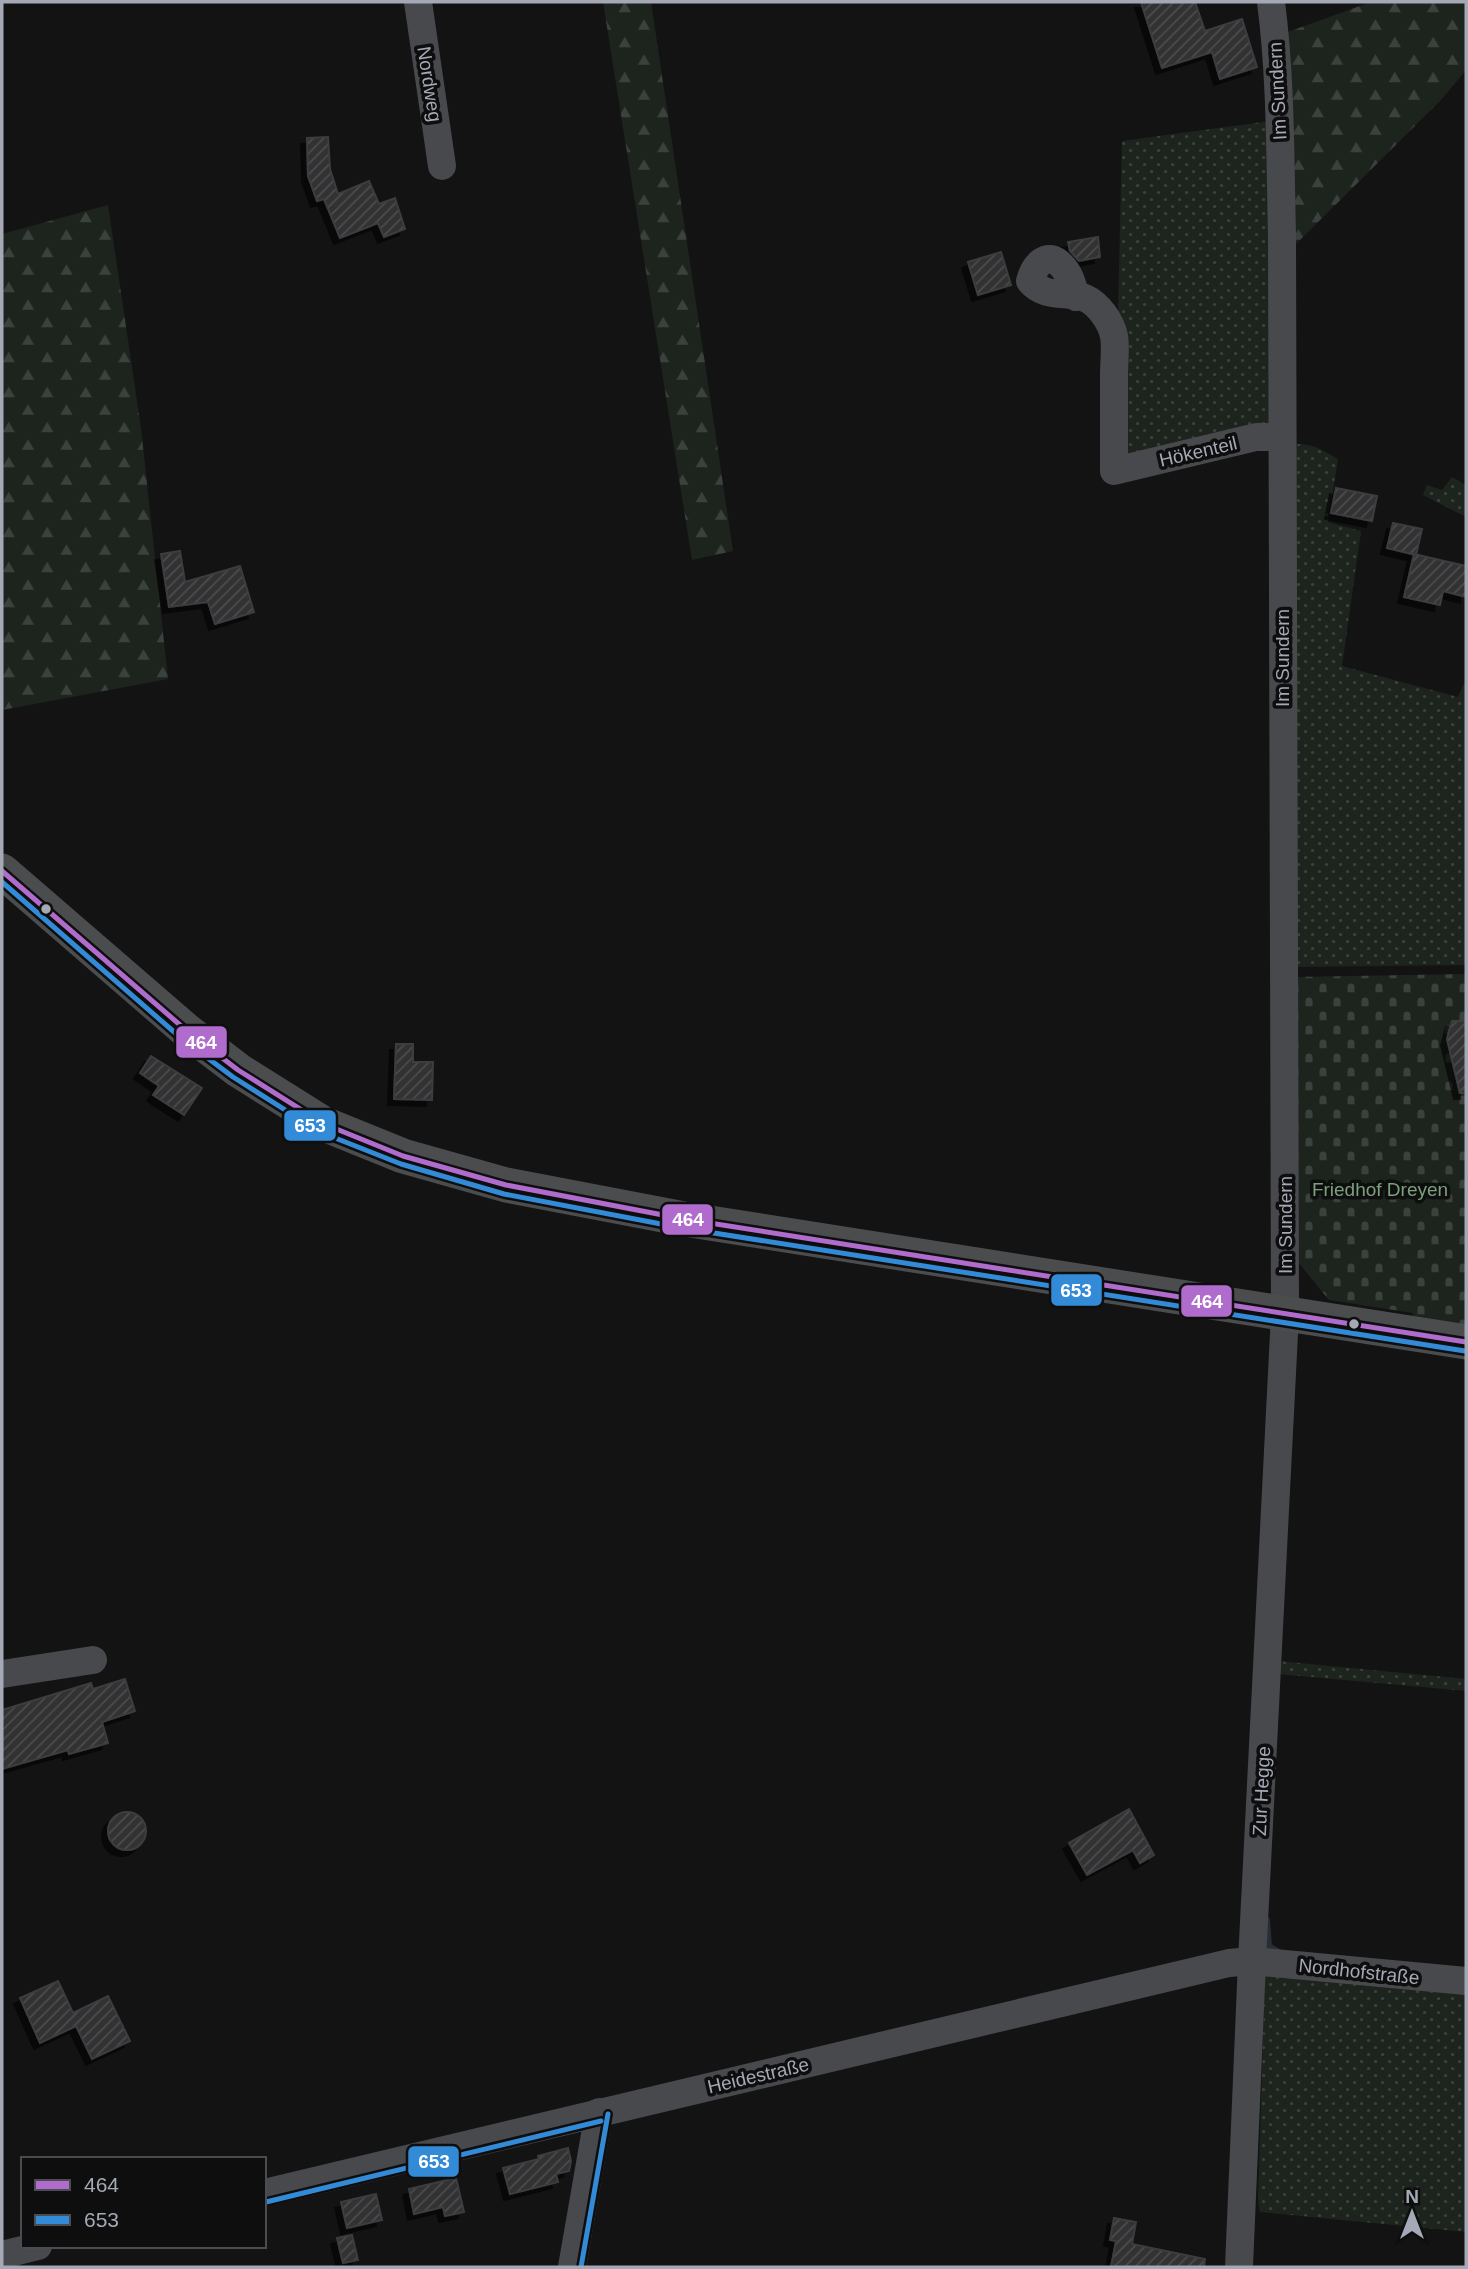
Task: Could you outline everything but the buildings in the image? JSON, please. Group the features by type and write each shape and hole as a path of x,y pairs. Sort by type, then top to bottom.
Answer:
{"main road":[{"path":"2,871 187,1031 238,1070 324,1124 403,1156 506,1185 593,1203 1466,1342"}],"street":[{"name":"Nordweg","path":"418,2 442,166"},
{"name":"Im Sundern","path":"1271,2 1280,121 1285,1314"},
{"name":"Hökenteil","path":"1076,297 1086,298 1104,312 1114,335 1114,471 1256,437 1282,437"},
{"name":"Zur Hegge","path":"1239,2267 1285,1314"},
{"path":"2,1674 93,1660"},
{"name":"Nordhofstraße","path":"1252,1961 1466,1981"},
{"name":"Heidestraße","path":"266,2193 1229,1963 1252,1961"},
{"path":"572,2267 599,2112"},
{"path":"2,2255 30,2248"}],"green space":[{"path":"603,2 651,2 733,551 692,560"},
{"path":"1371,2 1466,2 1466,70 1440,101 1295,245 1285,33"},
{"path":"1270,121 1272,425 1120,464 1118,316 1122,141"},
{"path":"108,205 141,428 168,679 2,710 2,234"},
{"path":"1298,444 1314,446 1338,459 1328,522 1361,531 1342,666 1458,697 1466,679 1466,965 1293,967 1289,452"},
{"path":"1452,477 1466,485 1466,517 1423,495 1427,485 1442,490"},
{"name":"Friedhof Dreyen","path":"1466,974 1466,1327 1412,1319 1413,1313 1329,1300 1294,1257 1294,977"},
{"path":"1278,1661 1466,1679 1466,1691 1278,1674"},
{"path":"1265,1973 1466,1991 1466,2232 1260,2212 1258,2200"}],"waterway":[{"path":"1267,1920 1269,1946 1279,1952"}],"transit line":[{"name":"464","path":"2,871 187,1031 238,1070 324,1124 403,1156 506,1185 684,1219 1466,1342"},
{"name":"653","path":"2,882 181,1038 233,1077 320,1132 401,1164 504,1194 682,1228 1465,1351"},
{"name":"653","path":"581,2267 608,2114"},
{"name":"653","path":"266,2202 601,2121"}]}
